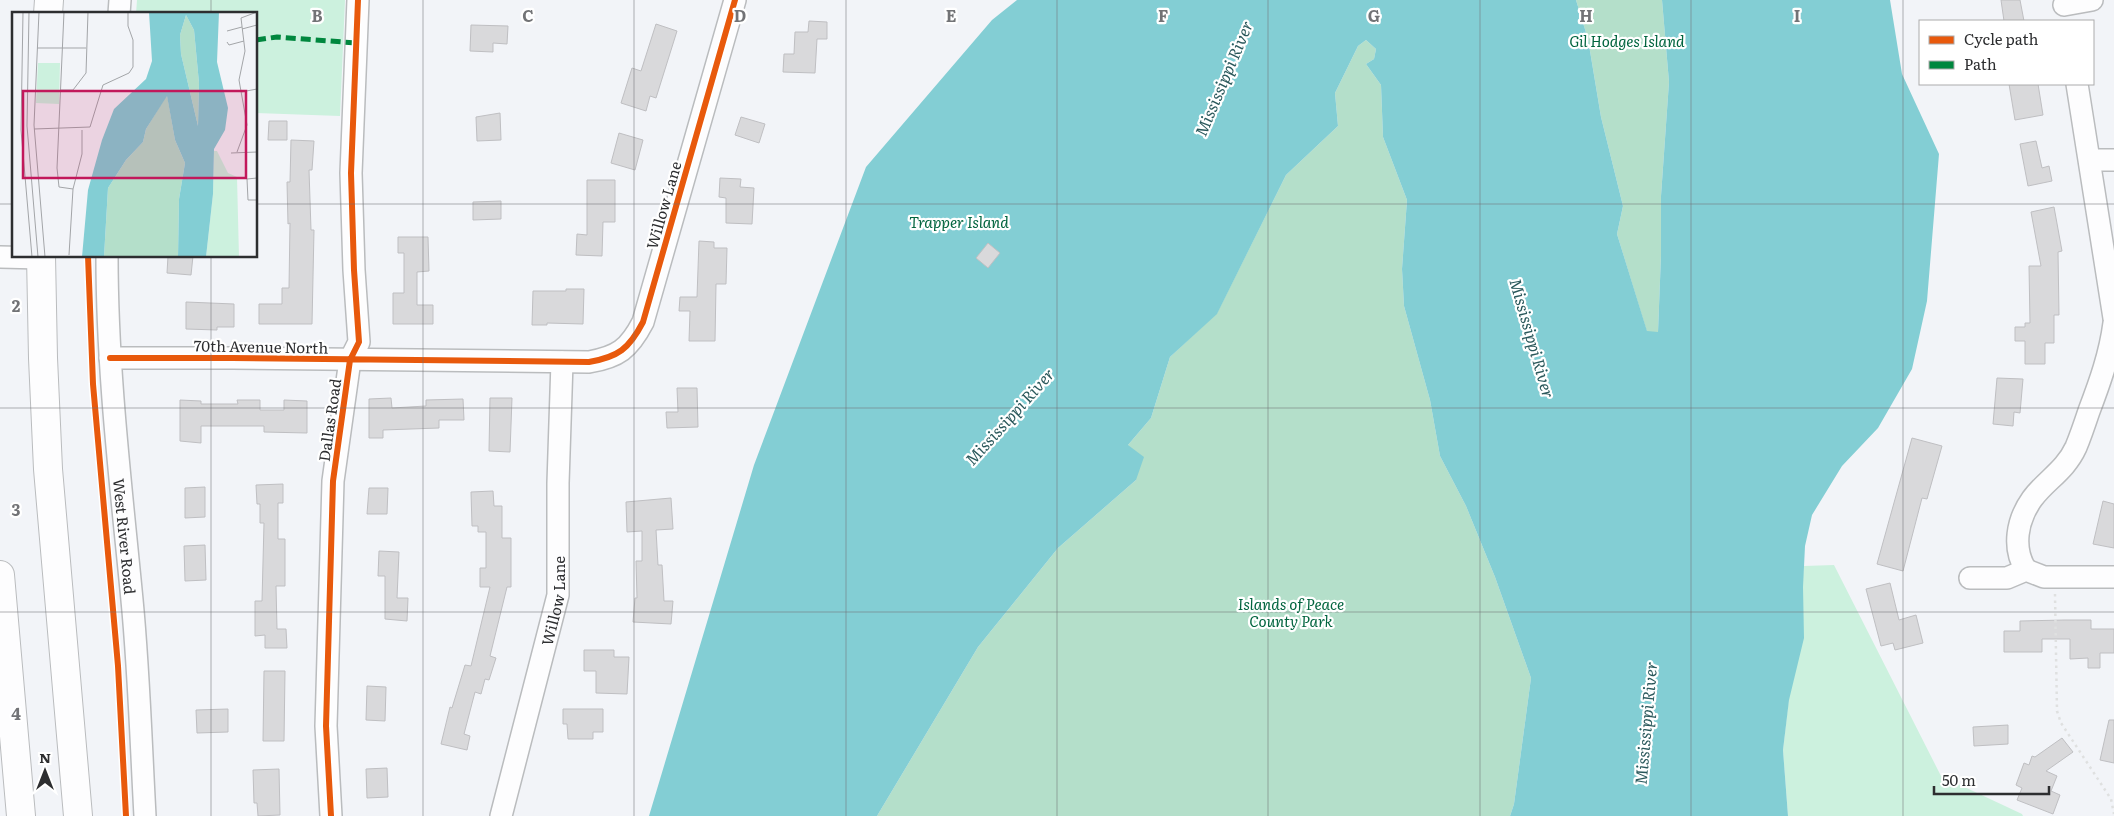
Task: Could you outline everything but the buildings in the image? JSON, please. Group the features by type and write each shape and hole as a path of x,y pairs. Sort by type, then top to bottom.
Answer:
{"highway":[{"path":"41,258 42,336 48,469 78,816"},
{"path":"0,574 21,816"}],"street":[{"name":"Dallas Road","path":"331,816 326,726 333,481 350,360 359,342 354,270 351,173 358,0"},
{"name":"Willow Lane","path":"501,816 558,595 558,483 562,362 589,362 605,359 622,352 634,339 643,322 735,0"},
{"path":"2065,9 2092,0"},
{"path":"2077,85 2114,318"},
{"path":"2090,160 2114,160"},
{"name":"West River Road","path":"107,258 110,358 116,444 133,603 145,816"},
{"path":"2114,323 2112,345 2105,368 2076,447 2057,475 2033,498 2021,522 2017,549 2020,561 2026,570 2044,577 2114,577"},
{"name":"70th Avenue North","path":"110,358 562,362"},
{"path":"1970,578 2007,578 2026,570"}],"path":[{"path":"2055,577 2057,711 2061,723 2111,799 2114,814"}],"green space":[{"path":"137,0 345,0 340,116 258,113 258,12 136,12"},
{"name":"Gil Hodges Island","path":"1576,0 1662,0 1669,82 1661,196 1658,332 1647,332 1617,234 1623,206 1601,117 1588,39"},
{"name":"Islands of Peace County Park","path":"1366,40 1376,49 1374,59 1366,64 1381,85 1383,137 1407,200 1402,269 1404,306 1430,400 1440,456 1466,506 1495,577 1531,678 1514,804 1510,816 877,816 978,647 1058,548 1136,480 1128,445 1151,418 1170,357 1217,313 1286,175 1338,126 1335,93 1358,46"},
{"path":"1834,565 1941,776 2023,816 1788,816 1783,750 1804,566"}],"water":[{"name":"Mississippi River","path":"1017,0 1576,0 1588,39 1601,117 1623,206 1617,234 1647,331 1658,332 1661,196 1669,82 1662,0 1890,0 1902,74 1939,154 1927,301 1912,369 1878,428 1842,466 1812,515 1805,546 1803,587 1804,638 1789,700 1783,750 1788,816 1510,816 1514,804 1531,678 1495,577 1466,506 1440,456 1430,400 1404,306 1402,269 1407,200 1383,137 1381,85 1366,64 1374,59 1376,49 1366,40 1358,46 1335,93 1338,126 1286,175 1217,314 1170,357 1151,418 1128,445 1144,457 1136,480 1058,548 978,647 877,816 649,816 754,465 866,167 992,20"}],"marked path":[{"path":"258,40 277,37 357,43"}],"cycle path":[{"path":"331,816 326,726 333,481 350,360 359,342 354,270 351,173 358,0"},
{"path":"110,358 589,362 608,357 622,350 633,339 643,322 735,0"},
{"path":"88,258 93,384 118,666 126,816"}],"park label":[{"name":"Trapper Island","path":"959,221"}]}
